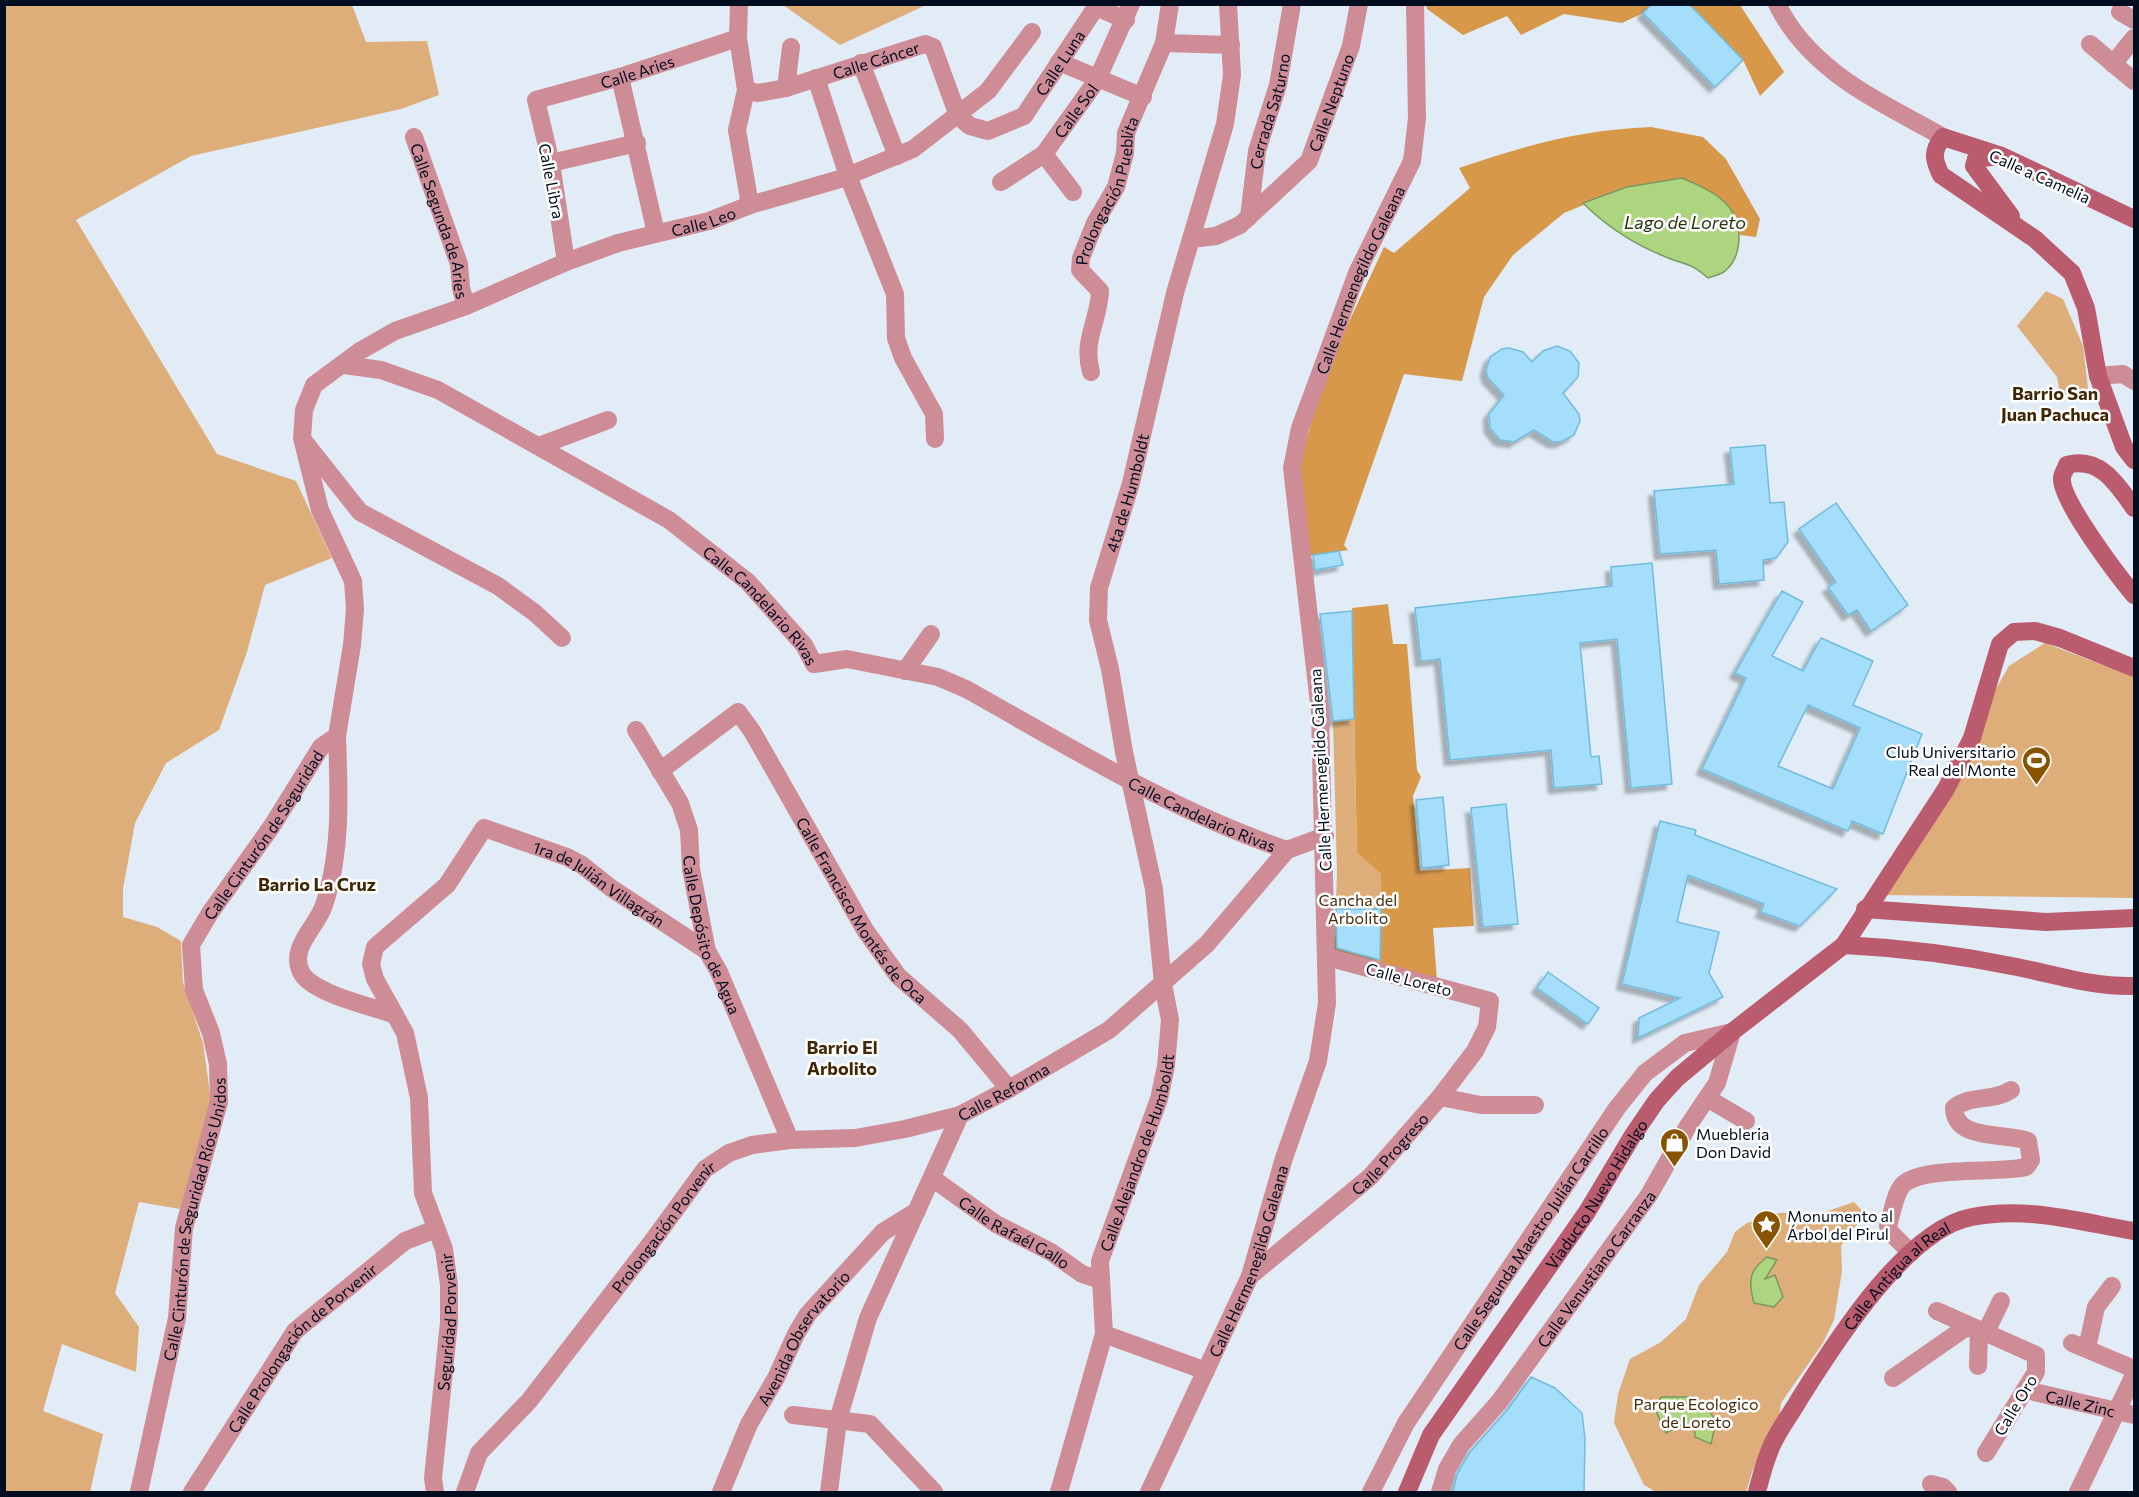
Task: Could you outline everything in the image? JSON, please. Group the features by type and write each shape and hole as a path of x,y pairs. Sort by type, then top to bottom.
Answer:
{"main road":[{"name":"Calle a Camelia","path":"1943,137 2002,156 2134,219"},
{"path":"1943,137 1935,148 1934,154 1934,161 1941,175 2036,239 2072,273 2086,308 2097,376 2124,447 2134,460"},
{"path":"2002,156 1984,156 1976,159 1974,166 2017,226"},
{"path":"2134,508 2119,487 2100,469 2081,461 2067,465 2062,479 2067,495 2101,553 2134,596"},
{"path":"2134,668 2060,638 2035,631 2014,632 2000,644 1972,738 1946,789 1865,909 1844,945 1939,952 2076,982 2134,986"},
{"path":"1865,909 2046,922 2134,918"},
{"name":"Viaducto Nuevo Hidalgo","path":"1407,1492 1431,1435 1587,1212 1651,1108 1677,1078 1844,945"},
{"name":"Calle Antigua al Real","path":"1756,1492 1773,1443 1830,1350 1884,1281 1911,1252 1933,1235 1970,1217 2011,1212 2051,1215 2134,1230"}],"street":[{"path":"739,4 738,38 746,90 737,130 750,205"},
{"name":"Prolongación Pueblita","path":"1090,372 1086,355 1100,305 1100,291 1080,270 1081,258 1095,223 1116,187 1125,153 1126,133 1164,43 1170,4"},
{"name":"4ta de Humboldt","path":"1162,984 1154,889 1098,620 1099,588 1131,483 1175,293 1208,191 1225,124 1232,75 1228,4"},
{"name":"Cerrada Saturno","path":"1249,217 1257,151 1278,85 1292,4"},
{"name":"Calle Neptuno","path":"1191,239 1216,236 1240,225 1309,161 1351,46 1359,4"},
{"name":"Calle Hermenegildo Galeana","path":"1149,1492 1250,1276 1284,1158 1318,1061 1327,1003 1325,836 1320,712 1292,468 1300,428 1358,273 1412,161 1417,118 1415,4"},
{"path":"1777,4 1820,64 1857,89 1943,137"},
{"name":"Calle Luna","path":"958,116 970,126 988,131 1024,116 1096,7 1129,12"},
{"name":"Calle Sol","path":"1001,182 1044,154 1097,80 1129,12"},
{"name":"Calle Leo","path":"344,364 360,351 395,331 466,306 566,262 618,243 709,221 750,205 848,176 913,149 988,91 1032,32"},
{"name":"Calle Aries","path":"536,100 620,77 738,38"},
{"path":"2113,64 2134,38"},
{"path":"1164,43 1231,45"},
{"name":"Calle Cáncer","path":"746,90 758,93 786,88 925,44 933,47 958,116"},
{"path":"2090,44 2134,81"},
{"path":"786,88 790,47"},
{"path":"1059,62 1097,80 1143,97"},
{"path":"861,63 897,156"},
{"path":"620,77 656,233"},
{"path":"816,78 848,176 895,294 896,338 903,358 934,414 935,439"},
{"name":"Calle Libra","path":"536,100 551,163 566,262"},
{"name":"Calle Segunda de Aries","path":"414,137 459,264 461,288 466,306"},
{"path":"551,163 637,143"},
{"path":"1044,154 1073,192"},
{"path":"344,364 314,385 303,410 302,438 320,510 353,581 355,609 352,645 337,736 337,850 324,908 299,948 300,970 308,982 329,992 395,1015"},
{"name":"Calle Candelario Rivas","path":"344,364 381,370 438,390 669,520 748,582 804,645 814,664 847,659 938,677 966,689 1131,780 1233,831 1287,850"},
{"path":"2097,376 2123,374 2134,381"},
{"path":"539,446 608,420"},
{"path":"302,438 360,512 498,586 535,613 562,638"},
{"path":"904,671 931,634"},
{"name":"Calle Francisco Montés de Oca","path":"660,771 738,712 752,731 865,930 897,976 960,1030 1009,1089"},
{"name":"Calle Depósito de Agua","path":"636,730 680,803 689,830 691,869 707,951 719,972 790,1140"},
{"name":"Calle Cinturón de Seguridad","path":"191,945 210,913 272,826 321,747 337,736"},
{"name":"1ra de Julián Villagrán","path":"484,828 582,865 611,888 707,951"},
{"name":"Seguridad Porvenir","path":"435,1492 433,1478 449,1322 449,1285 444,1249 423,1193 419,1098 405,1033 375,979 371,964 375,947 447,885 484,828"},
{"name":"Calle Reforma","path":"829,1492 838,1420 868,1318 960,1115 1109,1030 1207,944 1287,850 1325,836"},
{"name":"Calle Cinturón de Seguridad Ríos Unidos","path":"139,1492 177,1318 184,1228 219,1102 218,1064 210,1033 194,990 191,945"},
{"name":"Calle Loreto","path":"1327,957 1490,1001"},
{"name":"Calle Alejandro de Humboldt","path":"1059,1492 1104,1334 1100,1261 1161,1088 1170,1020 1162,984"},
{"name":"Calle Progreso","path":"1250,1276 1370,1177 1440,1097 1475,1051 1486,1027 1490,1001"},
{"name":"Calle Venustiano Carranza","path":"1440,1492 1448,1469 1461,1445 1498,1402 1649,1196 1717,1083 1732,1032"},
{"name":"Calle Segunda Maestro Julián Carrillo","path":"1371,1492 1406,1423 1645,1073 1685,1043 1732,1032"},
{"path":"1911,1252 1890,1232 1888,1226 1900,1188 1908,1180 1922,1174 1940,1172 2010,1171 2026,1167 2031,1160 2028,1141 1989,1136 1973,1131 1962,1125 1955,1116 1954,1107 1964,1099 1998,1096 2012,1090"},
{"path":"1440,1097 1481,1105 1535,1105"},
{"path":"1707,1098 1746,1121"},
{"name":"Prolongación Porvenir","path":"465,1492 479,1453 529,1401 705,1169 729,1153 752,1145 790,1140 855,1138 905,1129 960,1115"},
{"name":"Calle Rafaél Gallo","path":"932,1178 996,1224 1051,1252 1082,1274 1101,1280"},
{"name":"Avenida Observatorio","path":"721,1492 748,1424 776,1378 808,1314 883,1232 917,1211"},
{"name":"Calle Prolongación de Porvenir","path":"192,1492 295,1331 405,1241 436,1229"},
{"path":"2112,1286 2096,1307 2080,1346 2134,1369"},
{"path":"1978,1366 1979,1330 2001,1301"},
{"path":"1938,1311 1979,1330"},
{"path":"1893,1378 1962,1330 1979,1330"},
{"name":"Calle Oro","path":"1979,1330 2036,1355 2036,1372 1986,1452"},
{"path":"1104,1334 1206,1371"},
{"path":"2078,1492 2126,1413 2134,1375"},
{"name":"Calle Zinc","path":"2026,1390 2126,1413"},
{"path":"793,1415 870,1424 934,1492"},
{"path":"1931,1484 1943,1487 1948,1492"}],"green space":[{"path":"5,5 352,5 366,42 427,41 439,95 401,109 191,156 76,220 217,454 296,481 332,558 265,585 247,652 219,730 166,763 135,823 123,889 123,917 157,927 181,941 183,982 203,1043 211,1101 180,1209 139,1202 115,1293 139,1327 136,1372 62,1344 43,1411 103,1434 90,1492 5,1492"},
{"path":"783,5 926,5 840,45"},
{"path":"2046,291 2063,299 2083,346 2089,397 2060,394 2057,377 2017,326"},
{"name":"Club Universitario Real del Monte","path":"2045,643 2134,677 2134,898 1878,895 2009,666"},
{"name":"Cancha del Arbolito","path":"1354,719 1357,853 1381,874 1380,965 1334,952 1337,874 1333,721"},
{"name":"Parque Ecologico de Loreto","path":"1854,1202 1865,1214 1841,1246 1842,1271 1834,1320 1823,1343 1781,1403 1777,1433 1753,1469 1746,1492 1656,1492 1644,1485 1614,1423 1618,1394 1630,1359 1661,1342 1686,1319 1699,1285 1727,1252 1735,1232 1747,1223 1779,1213 1825,1212"}],"shaded area":[{"path":"1426,5 1652,5 1643,13 1622,23 1564,14 1521,35 1507,16 1463,35 1427,9"},
{"path":"1689,5 1740,5 1784,72 1760,96 1743,60"},
{"path":"1651,127 1703,137 1726,159 1760,219 1756,237 1740,235 1730,208 1706,189 1682,178 1627,187 1564,213 1513,255 1484,297 1462,381 1404,374 1344,545 1348,550 1309,556 1300,465 1316,404 1347,326 1384,247 1394,253 1470,188 1459,168 1553,140 1600,131"},
{"path":"1388,604 1393,644 1407,644 1417,770 1421,777 1413,796 1420,871 1470,868 1474,926 1433,928 1437,980 1380,965 1381,874 1357,853 1352,608"}],"water":[{"name":"Lago de Loreto","path":"1682,178 1719,198 1729,207 1737,222 1738,249 1731,265 1725,271 1708,278 1691,266 1647,249 1613,228 1583,203 1627,187"},
{"path":"1767,1257 1777,1260 1765,1279 1775,1275 1783,1297 1774,1307 1754,1303 1751,1288 1753,1271"},
{"path":"1661,1397 1694,1397 1707,1408 1716,1421 1711,1444 1695,1437 1695,1425 1681,1425 1666,1433 1656,1411"}],"building":[{"path":"1652,4 1689,4 1743,60 1715,87 1643,13"},
{"path":"1557,346 1570,351 1579,363 1578,377 1563,393 1579,414 1580,421 1574,435 1561,442 1553,442 1534,430 1514,442 1500,440 1490,428 1489,414 1504,395 1488,378 1486,371 1490,357 1502,349 1509,348 1523,352 1532,362 1543,351"},
{"path":"1765,445 1770,503 1784,502 1788,542 1776,558 1763,560 1764,580 1719,584 1716,550 1660,554 1654,491 1734,484 1730,448"},
{"path":"1836,503 1908,605 1871,631 1857,610 1848,615 1828,587 1836,582 1799,529"},
{"path":"1339,551 1343,565 1315,570 1313,555"},
{"path":"1652,563 1672,784 1631,788 1617,639 1580,643 1591,757 1599,756 1602,784 1554,788 1551,750 1450,760 1440,659 1421,661 1415,608 1612,586 1611,567"},
{"path":"1782,591 1803,602 1772,656 1803,671 1821,638 1873,661 1853,705 1922,734 1883,834 1852,821 1848,831 1702,769 1746,678 1735,673","holes":["1808,705 1860,728 1833,789 1778,766"]},
{"path":"1352,611 1354,719 1333,721 1320,614"},
{"path":"1443,797 1449,865 1422,868 1416,800"},
{"path":"1506,804 1518,924 1483,927 1471,808"},
{"path":"1660,821 1696,830 1695,835 1837,889 1800,926 1761,912 1764,904 1688,875 1677,922 1719,932 1709,973 1723,997 1638,1038 1639,1018 1680,998 1622,984"},
{"path":"1336,909 1381,909 1380,960 1337,948"},
{"path":"1548,972 1599,1008 1588,1024 1537,988"},
{"path":"1531,1377 1555,1388 1582,1413 1585,1439 1584,1492 1453,1492 1457,1474 1470,1452 1508,1409"}],"place":[{"name":"Club Universitario Real del Monte","path":"2037,786"},
{"name":"Muebleria Don David","path":"1675,1168"},
{"name":"Monumento al Árbol del Pirul","path":"1766,1250"}],"district":[{"name":"Barrio San Juan Pachuca","path":"2055,403"},
{"name":"Barrio La Cruz","path":"317,884"},
{"name":"Barrio El Arbolito","path":"842,1057"}]}
